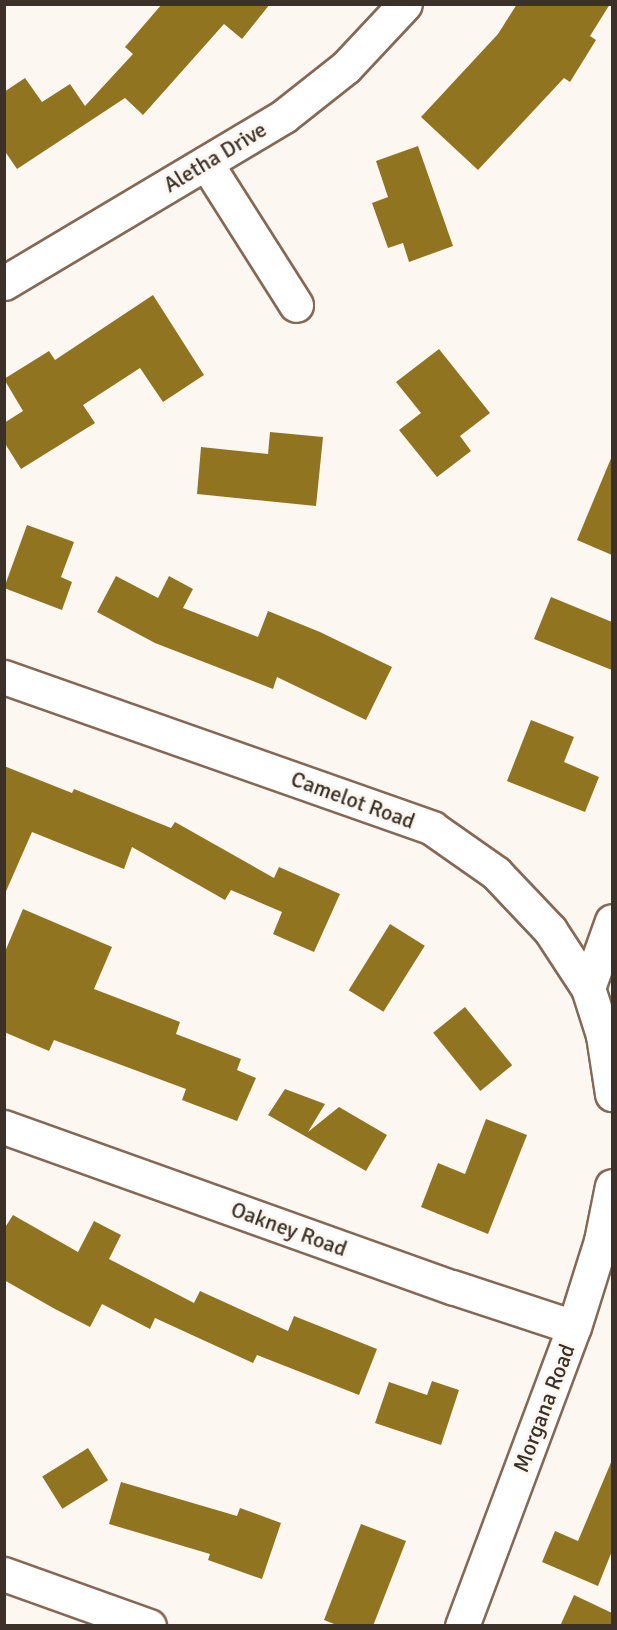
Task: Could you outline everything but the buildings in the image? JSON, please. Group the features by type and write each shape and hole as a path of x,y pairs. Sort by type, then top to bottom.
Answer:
{"street":[{"name":"Aletha Drive","path":"4,283 284,116 346,67 405,4"},
{"path":"206,163 296,305"},
{"name":"Camelot Road","path":"4,677 432,828 496,873 550,930 588,988 608,1037"},
{"path":"588,988 612,921"},
{"path":"608,1037 612,1094"},
{"name":"Oakney Road","path":"4,1126 452,1287 574,1327"},
{"name":"Morgana Road","path":"462,1626 574,1327 601,1241 612,1186"},
{"path":"4,1574 149,1626"}]}
